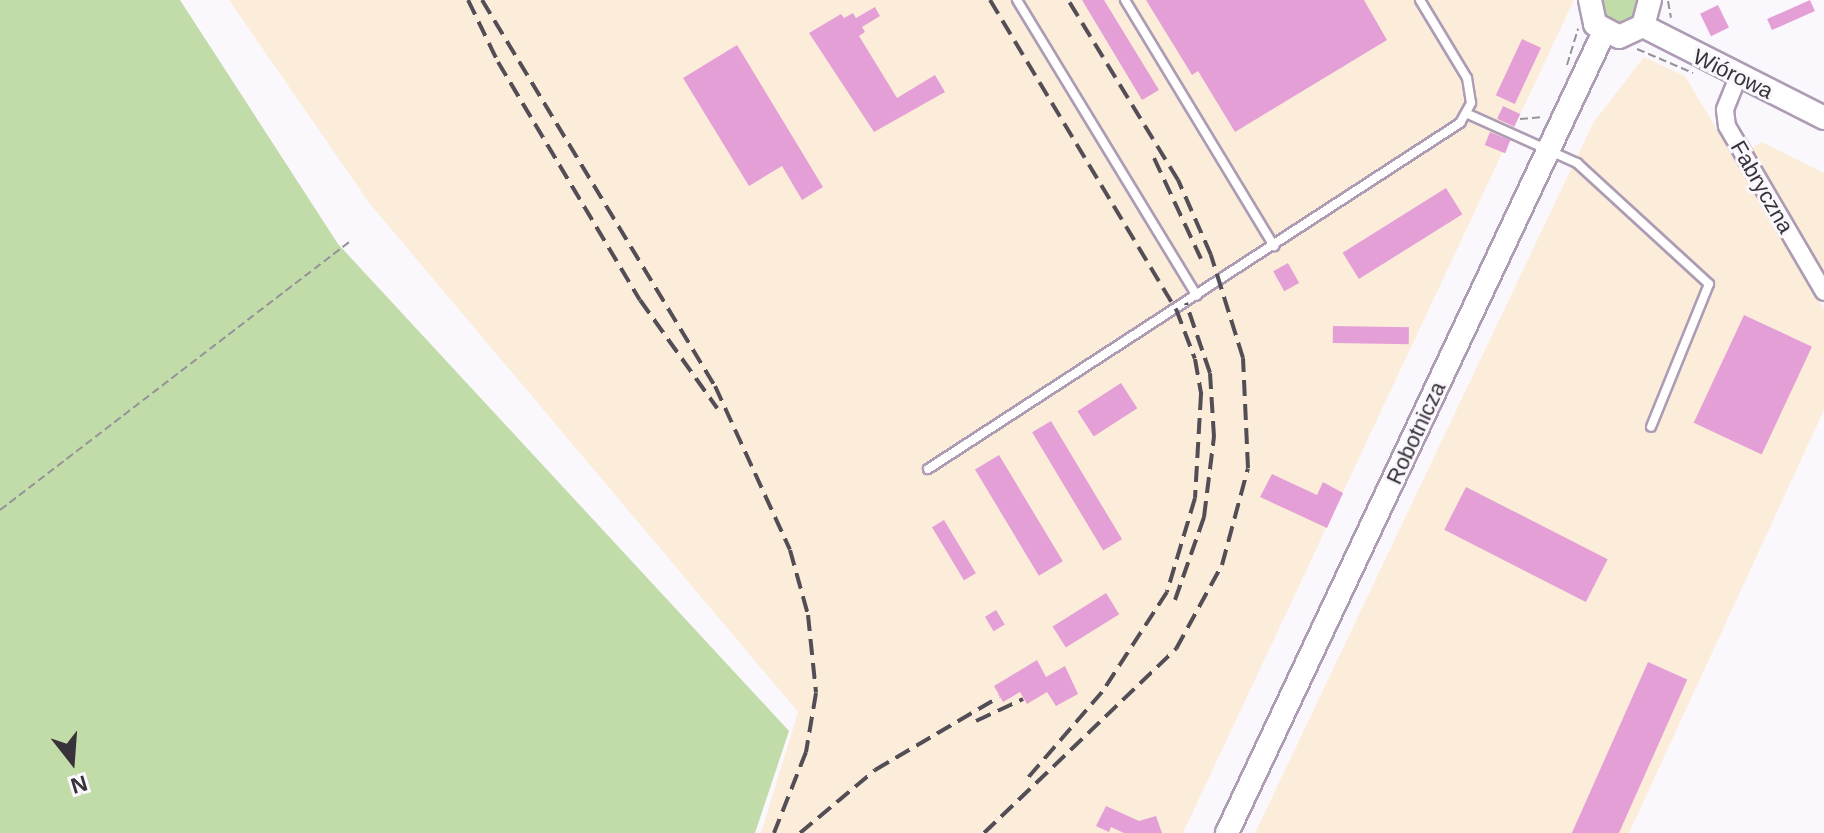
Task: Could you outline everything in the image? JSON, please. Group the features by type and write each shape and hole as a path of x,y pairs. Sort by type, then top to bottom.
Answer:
{"street":[{"path":"1590,0 1592,18 1604,32 1626,36 1643,26 1650,0"},
{"name":"Wiórowa","path":"1643,26 1738,77 1824,118"},
{"name":"Robotnicza","path":"1227,833 1604,32"},
{"name":"Fabryczna","path":"1738,77 1725,110 1727,126 1824,292"}],"lane":[{"path":"1017,0 1197,296"},
{"path":"1125,0 1274,246"},
{"path":"1420,0 1467,78 1468,114"},
{"path":"928,469 1274,246 1468,114"},
{"path":"1468,114 1548,150 1606,184 1709,284 1651,427"}],"path":[{"path":"1667,0 1669,26"},
{"path":"1564,72 1578,27"},
{"path":"1520,119 1539,120 1550,110"},
{"path":"0,510 349,242"}],"shaded area":[{"path":"229,0 1574,0 1183,833 761,833 798,712 370,204"},
{"path":"1644,57 1685,76 1824,309 1824,410 1629,833 1255,833 1593,123"},
{"path":"1762,142 1824,173 1824,273 1751,149"}],"green space":[{"path":"0,0 180,0 338,244 789,731 755,833 0,833"},
{"path":"1603,0 1638,0 1635,20 1617,26 1606,19"}],"building":[{"path":"1082,0 1104,0 1159,90 1142,100"},
{"path":"1146,0 1364,0 1387,40 1235,132 1198,71 1192,75"},
{"path":"1810,0 1815,11 1772,30 1767,19"},
{"path":"1718,5 1729,27 1711,36 1700,14"},
{"path":"875,7 880,16 862,27 865,32 859,36 897,98 935,75 945,92 874,132 809,33 841,14 844,18 853,13 856,18"},
{"path":"1522,39 1541,48 1515,104 1496,95"},
{"path":"737,45 823,187 802,200 782,166 749,186 683,78"},
{"path":"1503,106 1520,114 1514,127 1497,119"},
{"path":"1490,132 1510,140 1505,153 1485,145"},
{"path":"1446,188 1462,214 1359,279 1343,253"},
{"path":"1288,263 1299,283 1284,291 1273,271"},
{"path":"1744,315 1812,347 1762,455 1694,423"},
{"path":"1333,326 1409,327 1409,344 1333,343"},
{"path":"1121,383 1137,408 1094,436 1077,411"},
{"path":"1051,421 1122,539 1103,551 1032,432"},
{"path":"999,455 1063,561 1039,576 975,469"},
{"path":"1272,474 1317,495 1323,482 1343,493 1327,528 1260,497"},
{"path":"1466,487 1608,559 1586,602 1444,530"},
{"path":"944,520 976,573 964,580 932,527"},
{"path":"1106,593 1119,614 1066,648 1053,626"},
{"path":"996,610 1005,625 994,631 985,617"},
{"path":"1037,660 1046,677 1065,666 1078,694 1056,706 1047,692 1027,704 1020,692 1003,702 994,686"},
{"path":"1648,662 1687,679 1619,833 1572,833"},
{"path":"1106,806 1139,821 1156,816 1162,833 1124,833 1111,827 1109,832 1096,826"}],"railway":[{"path":"468,0 498,62 640,300 717,408"},
{"path":"482,0 715,386 790,550 808,615 816,693 806,752 774,833"},
{"path":"990,0 1176,309 1195,359 1201,394 1195,498 1167,592 1102,692 1026,780"},
{"path":"984,833 1176,649 1222,565 1248,468 1243,358 1211,255 1178,180 1068,0"},
{"path":"1154,158 1201,259"},
{"path":"1175,600 1204,517 1214,437 1210,373 1186,303"},
{"path":"800,833 875,770 999,697"},
{"path":"976,721 1023,699"}]}
